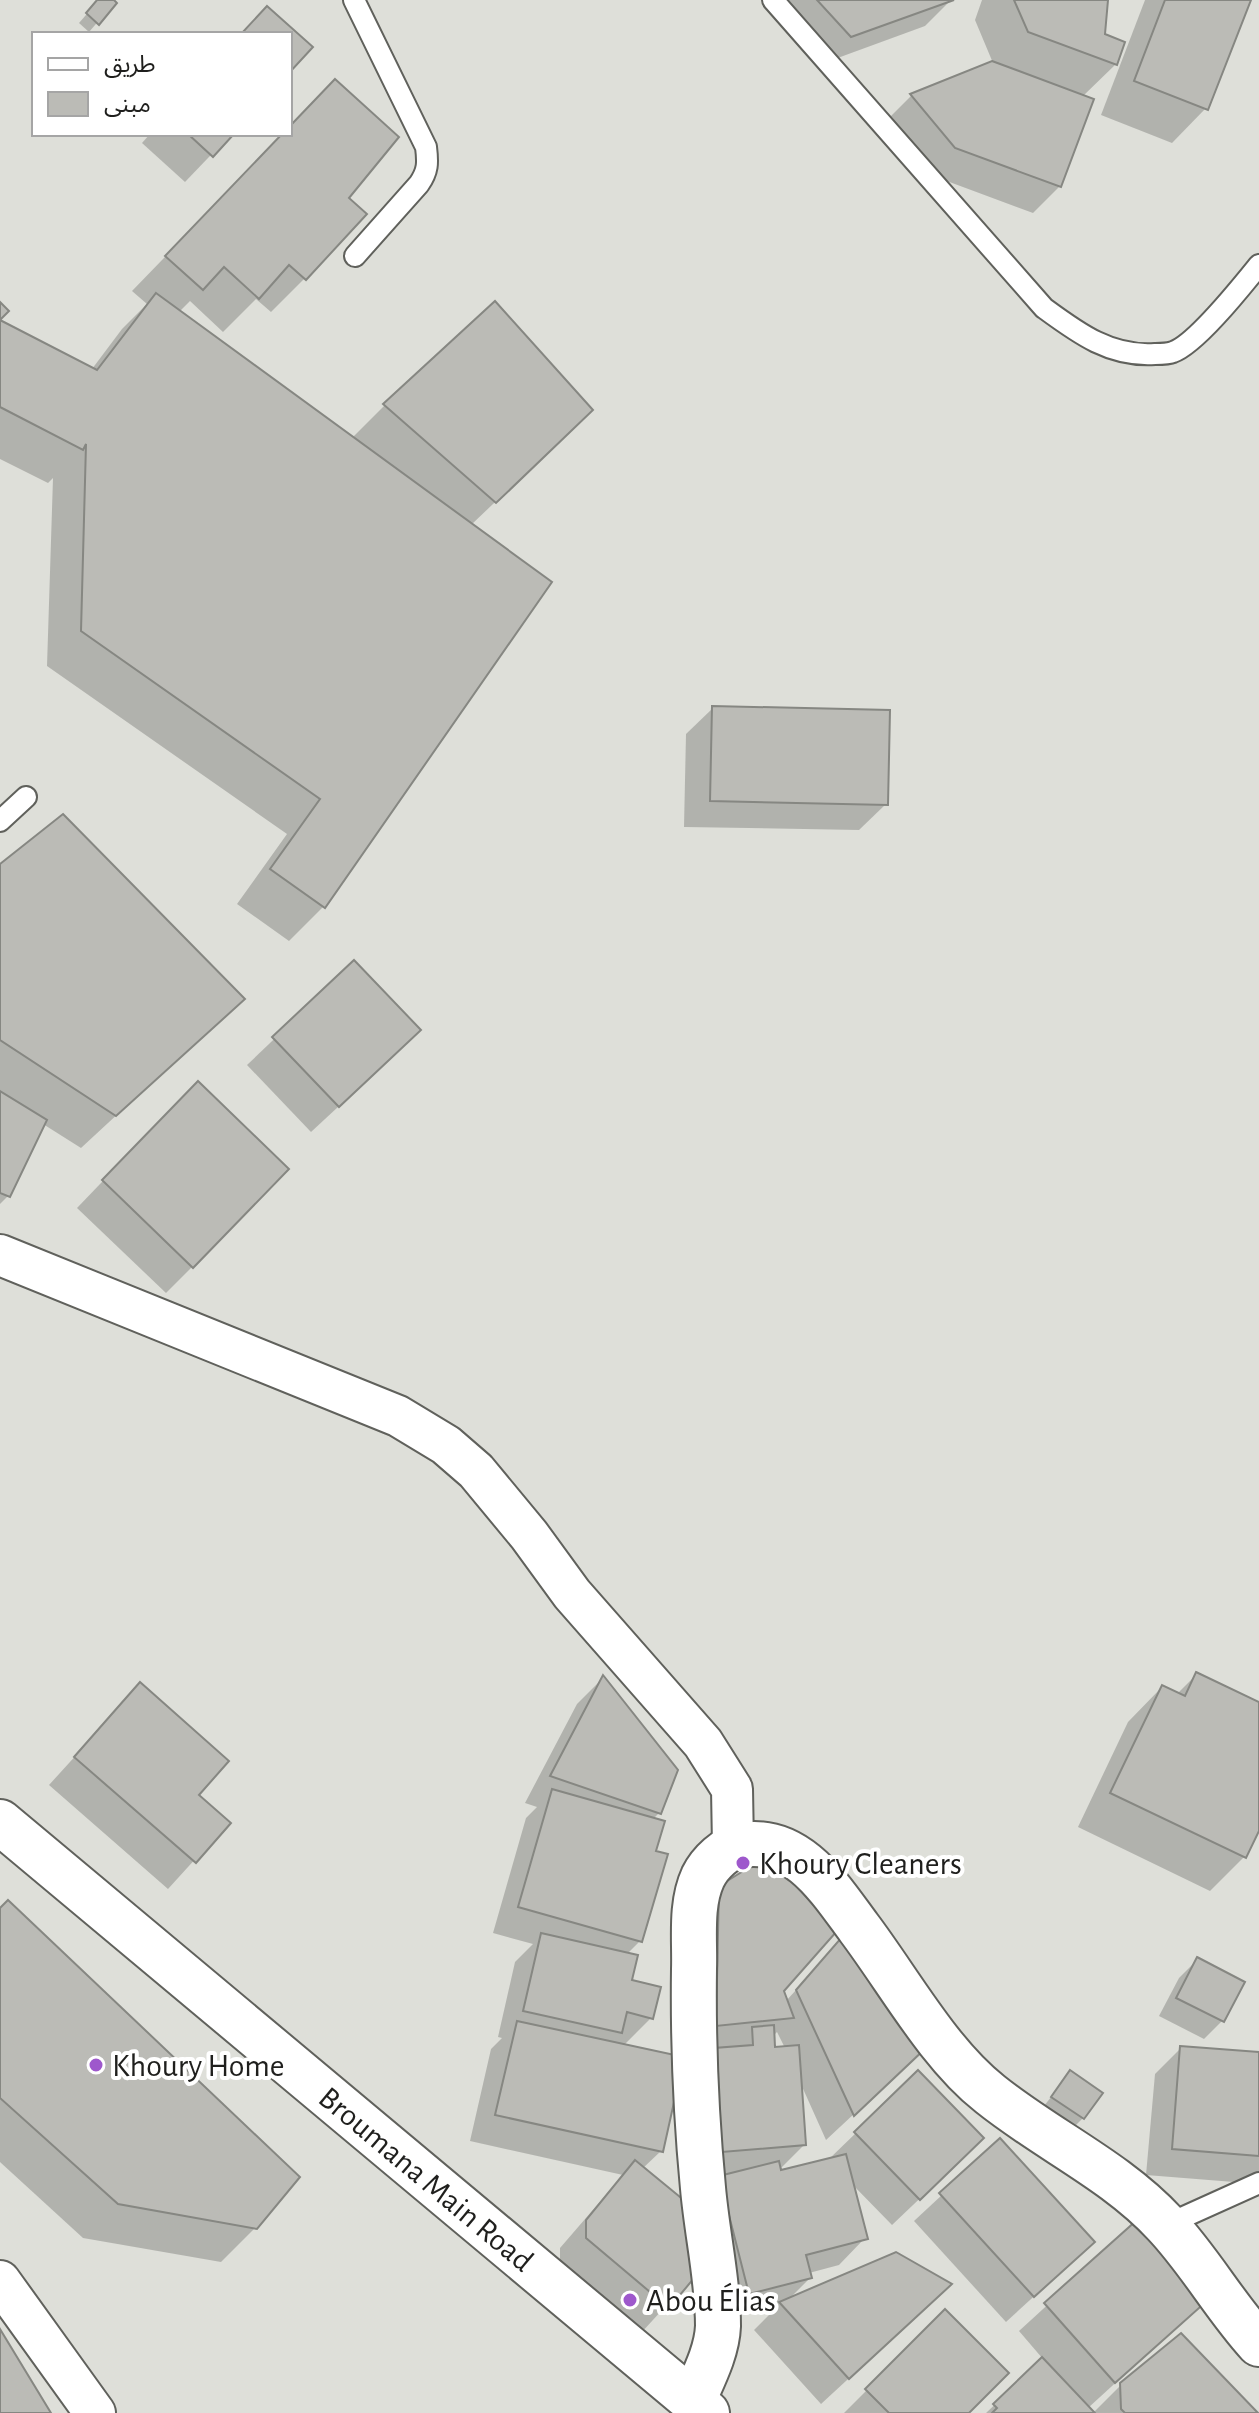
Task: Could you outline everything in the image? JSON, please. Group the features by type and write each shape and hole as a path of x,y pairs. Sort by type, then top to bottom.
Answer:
{"street":[{"path":"0,1255 398,1416 446,1445 476,1471 529,1535 572,1594 703,1743 732,1789 733,1846"},
{"name":"Broumana Main Road","path":"0,1822 700,2407"},
{"path":"700,2407 718,2331 703,2188 693,2047 695,1905 703,1877 716,1860 733,1846 759,1842 806,1863 829,1888 964,2070 1011,2110 1089,2160 1127,2189 1166,2225 1259,2344"},
{"path":"0,2281 95,2413"}],"lane":[{"path":"354,0 426,147 428,162 427,172 419,184 355,256"},
{"path":"773,0 1044,308 1084,337 1110,349 1143,355 1172,353 1192,340 1256,273"},
{"path":"0,821 26,797"},
{"path":"1166,2225 1259,2183"}],"building":[{"path":"97,0 114,0 117,3 99,25 86,13"},
{"path":"817,0 954,0 851,37"},
{"path":"1014,0 1108,0 1105,34 1125,42 1117,65 1028,32"},
{"path":"1165,0 1251,0 1208,110 1134,81"},
{"path":"267,6 313,47 292,70 292,32 243,32"},
{"path":"992,61 1094,99 1061,187 955,148 910,94"},
{"path":"335,79 399,137 349,198 367,214 306,280 289,265 259,299 224,267 203,290 165,256 280,136 292,136 292,124"},
{"path":"190,136 232,136 213,157"},
{"path":"156,293 552,582 325,908 270,869 320,799 81,631 86,444 83,450 0,407 0,320 97,370"},
{"path":"495,301 593,410 496,503 383,404"},
{"path":"0,302 9,311 0,320"},
{"path":"712,706 890,710 888,805 710,801"},
{"path":"63,814 245,999 116,1116 0,1040 0,864"},
{"path":"354,960 421,1030 339,1107 272,1037"},
{"path":"198,1081 289,1169 193,1268 102,1180"},
{"path":"0,1091 47,1120 10,1197 0,1193"},
{"path":"1196,1672 1259,1702 1259,1831 1246,1858 1110,1793 1162,1685 1185,1696"},
{"path":"603,1675 678,1770 661,1814 550,1776"},
{"path":"140,1682 229,1761 199,1795 231,1823 196,1863 74,1757"},
{"path":"552,1789 665,1821 656,1851 668,1854 642,1942 518,1907"},
{"path":"753,1865 780,1868 837,1931 784,1991 794,2018 716,2026 719,1886"},
{"path":"8,1900 300,2177 257,2229 118,2204 0,2098 0,1908"},
{"path":"848,1930 929,2045 854,2116 796,1990"},
{"path":"541,1933 638,1955 632,1980 661,1987 653,2019 627,2012 622,2033 523,2011"},
{"path":"1197,1957 1245,1982 1224,2022 1176,1998"},
{"path":"517,2021 684,2057 663,2152 495,2115"},
{"path":"774,2025 775,2047 799,2045 806,2145 722,2152 714,2048 753,2045 752,2027"},
{"path":"1180,2046 1259,2052 1259,2156 1172,2149"},
{"path":"918,2070 984,2138 920,2200 854,2132"},
{"path":"1070,2070 1103,2093 1084,2119 1051,2097"},
{"path":"1000,2138 1095,2242 1034,2297 939,2193"},
{"path":"846,2154 868,2239 806,2255 812,2278 749,2294 719,2176 779,2161 781,2170"},
{"path":"635,2160 691,2206 700,2271 669,2308 586,2238 586,2220"},
{"path":"1137,2220 1208,2300 1115,2383 1044,2303"},
{"path":"896,2252 952,2284 849,2379 779,2302"},
{"path":"945,2309 1009,2373 969,2413 889,2413 865,2389"},
{"path":"0,2329 51,2413 0,2413"},
{"path":"1181,2333 1258,2413 1125,2413 1121,2409 1120,2383"},
{"path":"1042,2357 1095,2413 992,2413 997,2408 993,2404"}],"place":[{"name":"Khoury Cleaners","path":"743,1863"},
{"name":"Khoury Home","path":"96,2065"},
{"name":"Abou Élias","path":"630,2300"}]}
